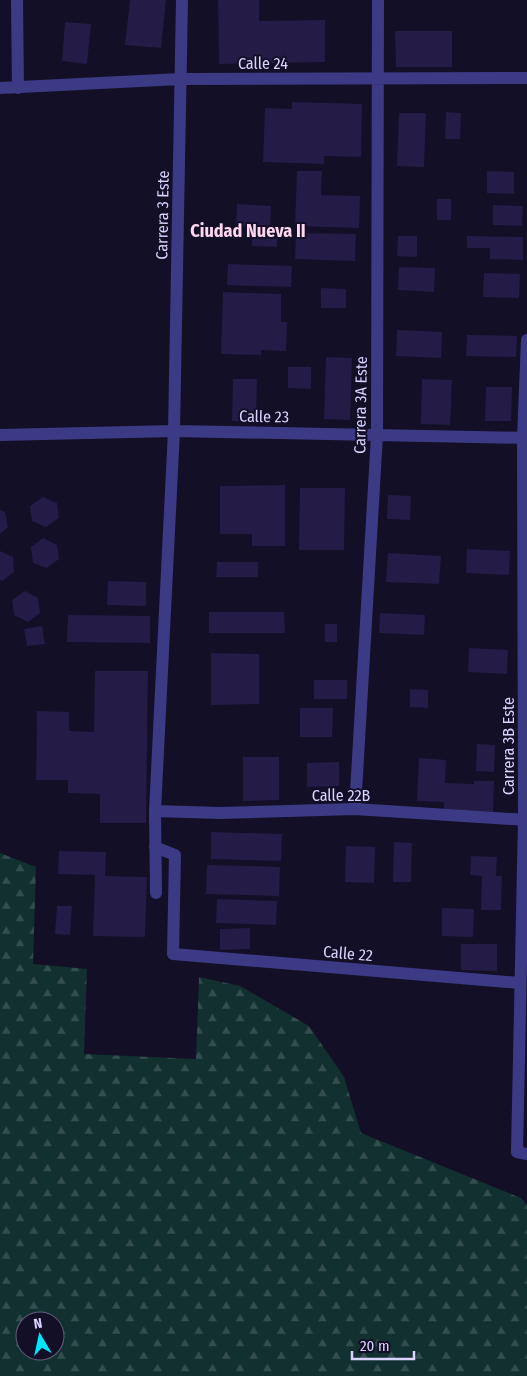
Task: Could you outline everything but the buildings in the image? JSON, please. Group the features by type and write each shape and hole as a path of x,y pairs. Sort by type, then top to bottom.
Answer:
{"street":[{"path":"17,0 18,88"},
{"name":"Carrera 3 Este","path":"156,894 155,810 174,431 182,0"},
{"name":"Carrera 3A Este","path":"355,809 377,435 378,0"},
{"name":"Calle 24","path":"0,88 180,78 527,78"},
{"name":"Carrera 3B Este","path":"522,1153 520,983 526,820 525,438 527,340"},
{"name":"Calle 23","path":"0,435 174,431 525,438"},
{"name":"Calle 22B","path":"155,810 220,813 355,809 526,820"},
{"name":"Calle 22","path":"155,847 175,855 173,954 520,983"}],"green space":[{"path":"0,853 36,867 33,964 87,969 84,1054 196,1059 199,977 240,986 309,1026 344,1077 361,1133 521,1198 527,1205 527,1376 0,1376"}],"district":[{"name":"Ciudad Nueva II","path":"248,231"}]}
